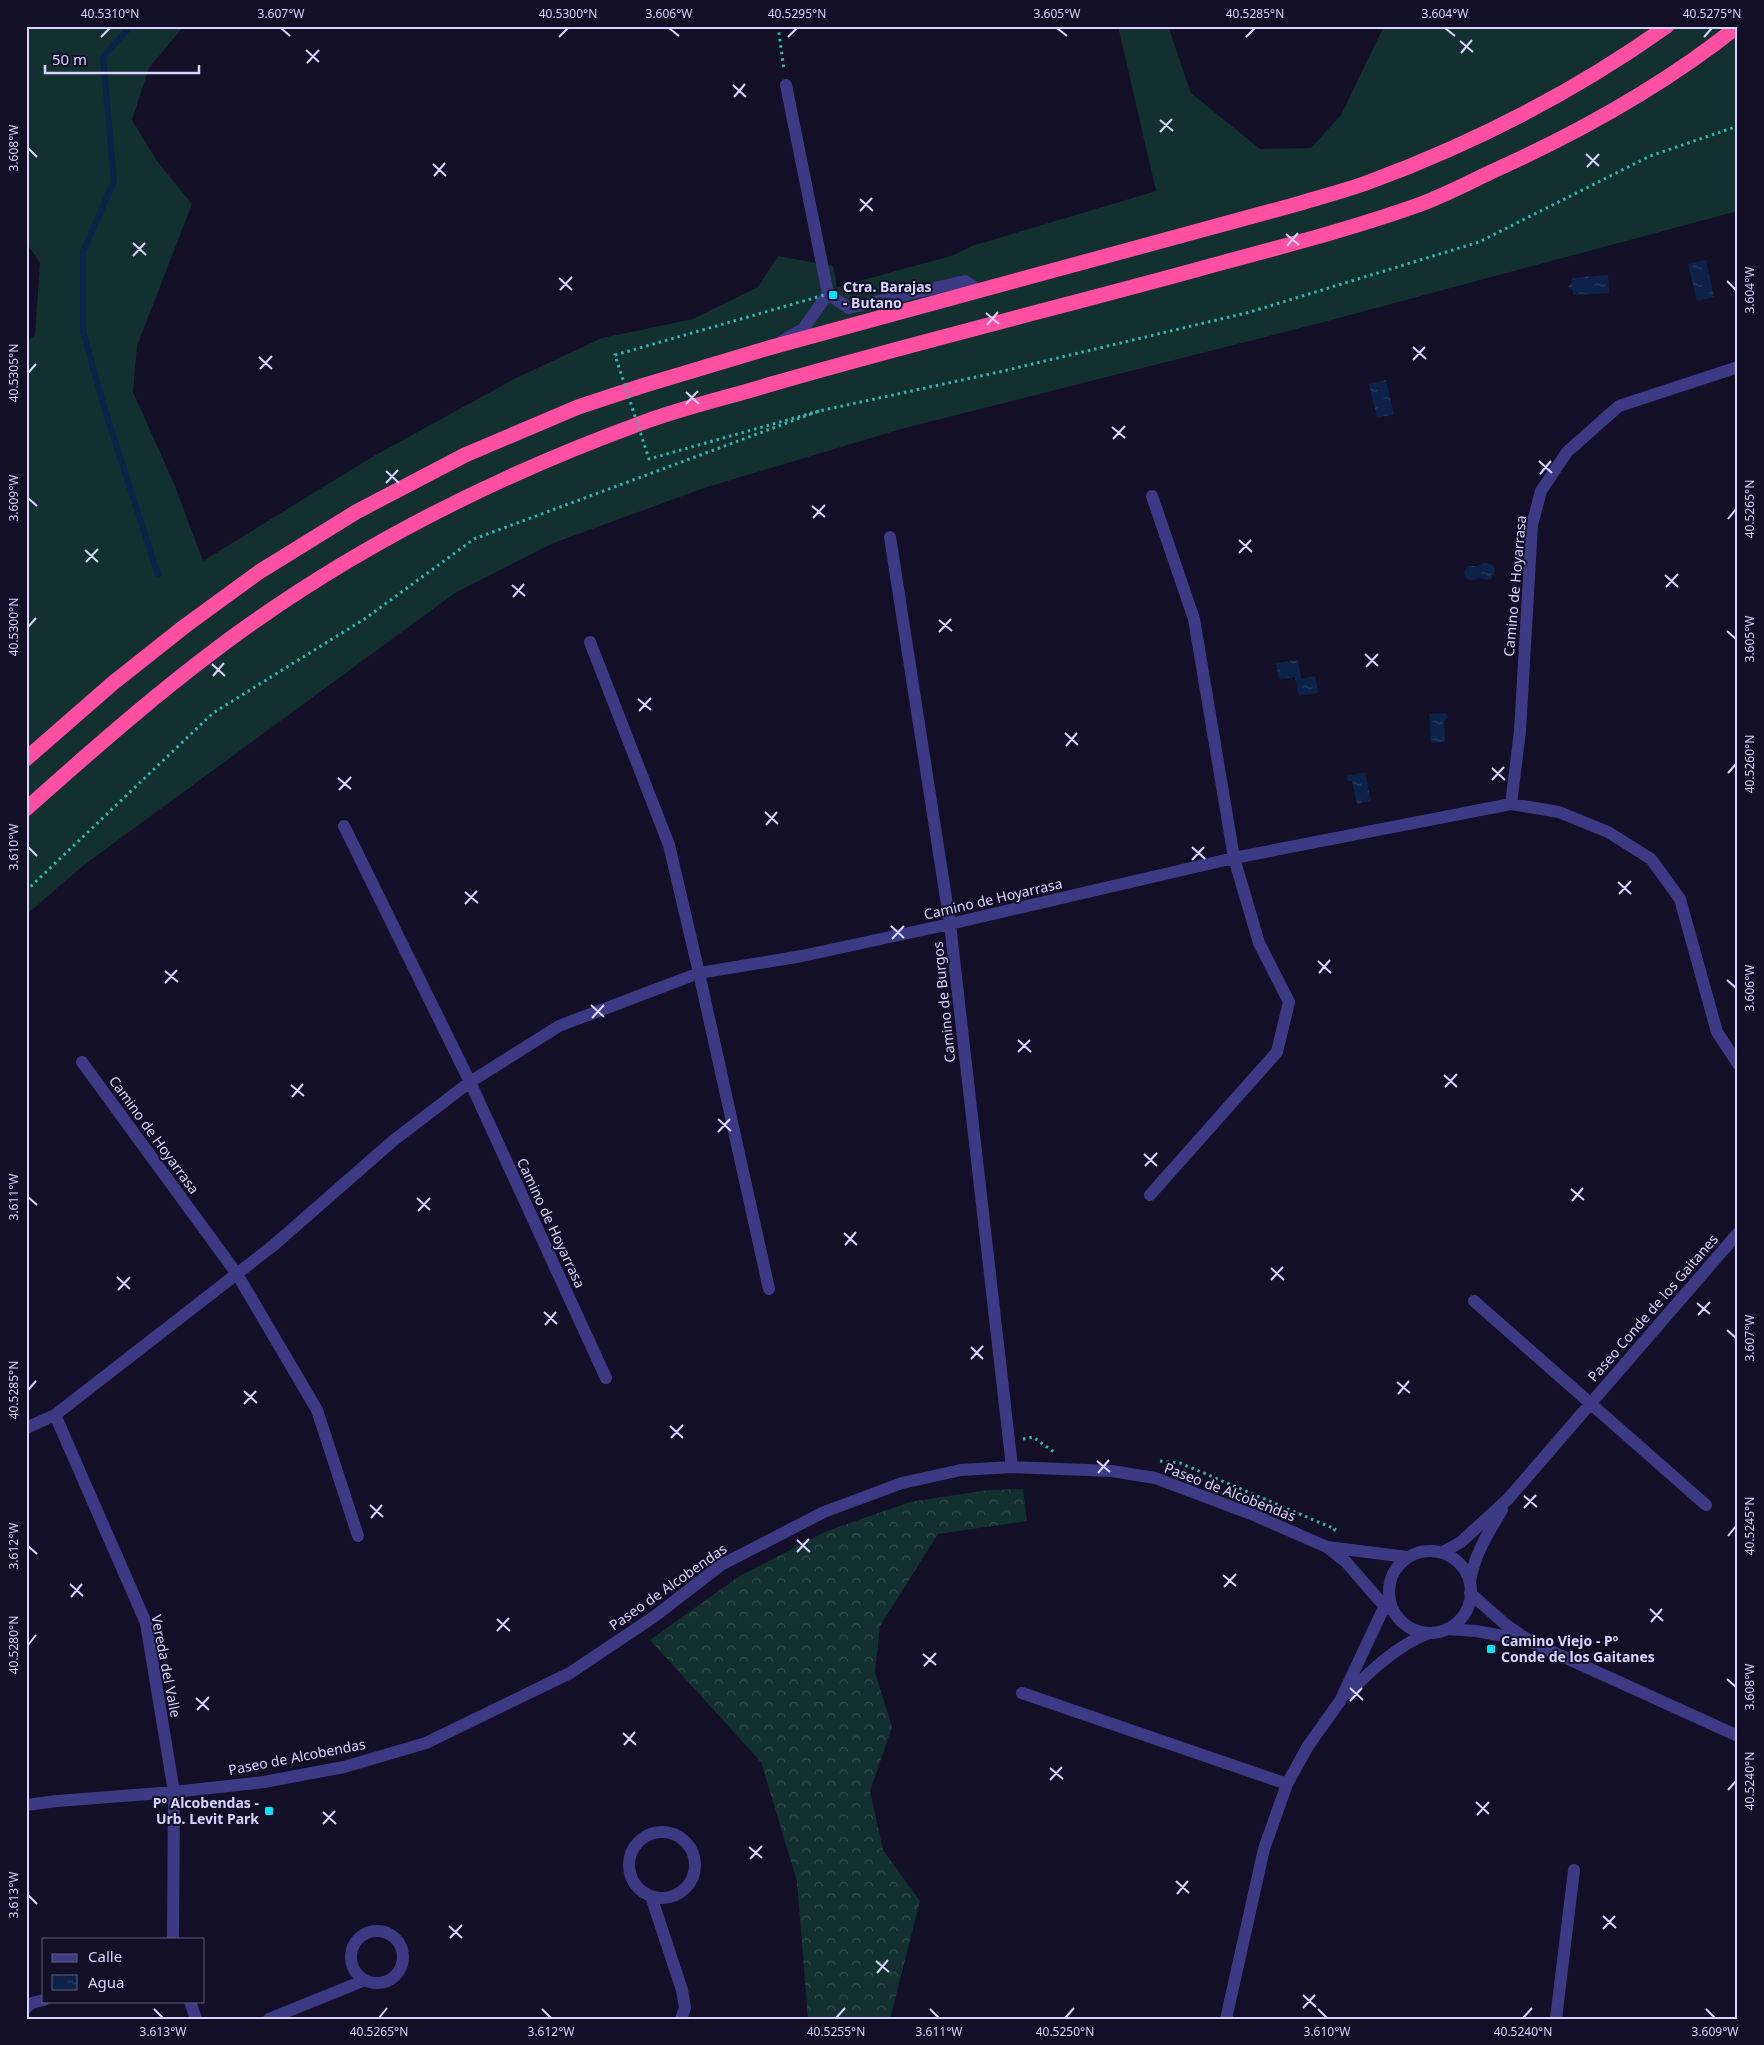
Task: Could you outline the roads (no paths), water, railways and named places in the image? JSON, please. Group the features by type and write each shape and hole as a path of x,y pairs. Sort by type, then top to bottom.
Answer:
{"highway":[{"path":"26,759 113,683 185,626 259,572 356,512 464,455 578,407 772,347 1301,203 1369,182 1456,146 1531,110 1639,46 1667,26"},
{"path":"26,809 171,684 257,619 353,558 408,526 482,490 550,459 651,420 843,364 1010,321 1314,238 1424,203 1571,134 1626,103 1716,44 1738,26"}],"street":[{"path":"786,85 828,294 850,308 965,281 979,291"},
{"path":"772,347 803,329 828,294"},
{"name":"Camino de Hoyarrasa","path":"1511,804 1520,731 1532,526 1541,491 1567,452 1618,406 1738,367"},
{"path":"1150,1195 1277,1052 1289,1002 1259,942 1234,858 1194,619 1152,496"},
{"name":"Camino de Burgos","path":"890,537 950,924 1012,1467"},
{"path":"590,642 669,844 769,1289"},
{"name":"Camino de Hoyarrasa","path":"26,1428 55,1416 274,1245 394,1140 470,1082 559,1026 699,972 802,956 950,924 1234,858 1511,804 1559,812 1600,828 1650,859 1680,899 1717,1032 1738,1064"},
{"name":"Camino de Hoyarrasa","path":"344,826 470,1082 606,1378"},
{"name":"Camino de Hoyarrasa","path":"82,1062 236,1274 317,1410 358,1536"},
{"name":"Paseo Conde de los Gaitanes","path":"1443,1552 1461,1542 1508,1499 1738,1233"},
{"name":"Paseo Conde de los Gaitanes","path":"1474,1301 1706,1505"},
{"name":"Vereda del Valle","path":"55,1416 146,1623 174,1792 173,1938"},
{"name":"Paseo de Alcobendas","path":"26,1805 264,1782 344,1767 426,1743 570,1673 656,1616 721,1565 824,1512 902,1483 961,1470 1012,1467 1112,1471 1155,1478 1256,1516 1327,1547 1346,1562 1389,1604"},
{"name":"Paseo Conde de los Gaitanes","path":"1470,1588 1472,1567 1478,1551 1508,1499"},
{"name":"Paseo de Alcobendas","path":"1327,1547 1407,1557"},
{"path":"1226,2019 1264,1849 1287,1784 1308,1746 1340,1701 1389,1604 1391,1578 1397,1566 1407,1557 1431,1550 1443,1552 1457,1561 1466,1572 1470,1588 1470,1601 1466,1610 1447,1629"},
{"path":"1470,1588 1505,1624 1531,1642 1738,1736"},
{"path":"1389,1604 1406,1626 1429,1633"},
{"path":"1340,1701 1386,1657 1416,1638 1429,1633 1447,1629 1476,1631 1531,1642"},
{"path":"1022,1693 1287,1784"},
{"path":"651,1896 664,1898 676,1895 687,1887 693,1876 695,1863 692,1850 684,1840 673,1833 660,1832 647,1835 637,1843 630,1854 628,1867 632,1880 640,1890 651,1896 682,1990 685,2008 681,2019"},
{"path":"1556,2019 1574,1870"},
{"path":"268,2019 365,1980 375,1983 385,1982 394,1976 400,1969 403,1959 402,1949 397,1940 389,1934 379,1931 369,1932 360,1937 354,1945 351,1955 352,1965 357,1974 365,1980"},
{"path":"26,2008 32,2003 42,2000"},
{"path":"190,2002 196,2019"}],"water":[{"path":"1706,260 1714,297 1697,301 1688,264"},
{"path":"1608,275 1609,293 1573,295 1573,291 1568,287 1572,282 1572,278"},
{"path":"1386,380 1394,414 1377,418 1369,384"},
{"path":"1484,563 1494,567 1495,571 1491,579 1479,578 1472,581 1466,578 1464,572 1467,566 1477,566"},
{"path":"1298,660 1301,679 1315,676 1318,693 1299,696 1295,677 1279,679 1276,663"},
{"path":"1445,713 1448,717 1444,721 1445,742 1431,743 1429,714"},
{"path":"1365,772 1371,801 1357,804 1352,781 1348,781 1347,776"}],"waterway":[{"path":"131,26 103,57 114,181 83,252 83,331 104,407 158,575"}],"place":[{"name":"Ctra. Barajas - Butano","path":"833,295"},
{"name":"Camino Viejo - Pº Conde de los Gaitanes","path":"1491,1649"},
{"name":"Pº Alcobendas - Urb. Levit Park","path":"269,1811"}]}
